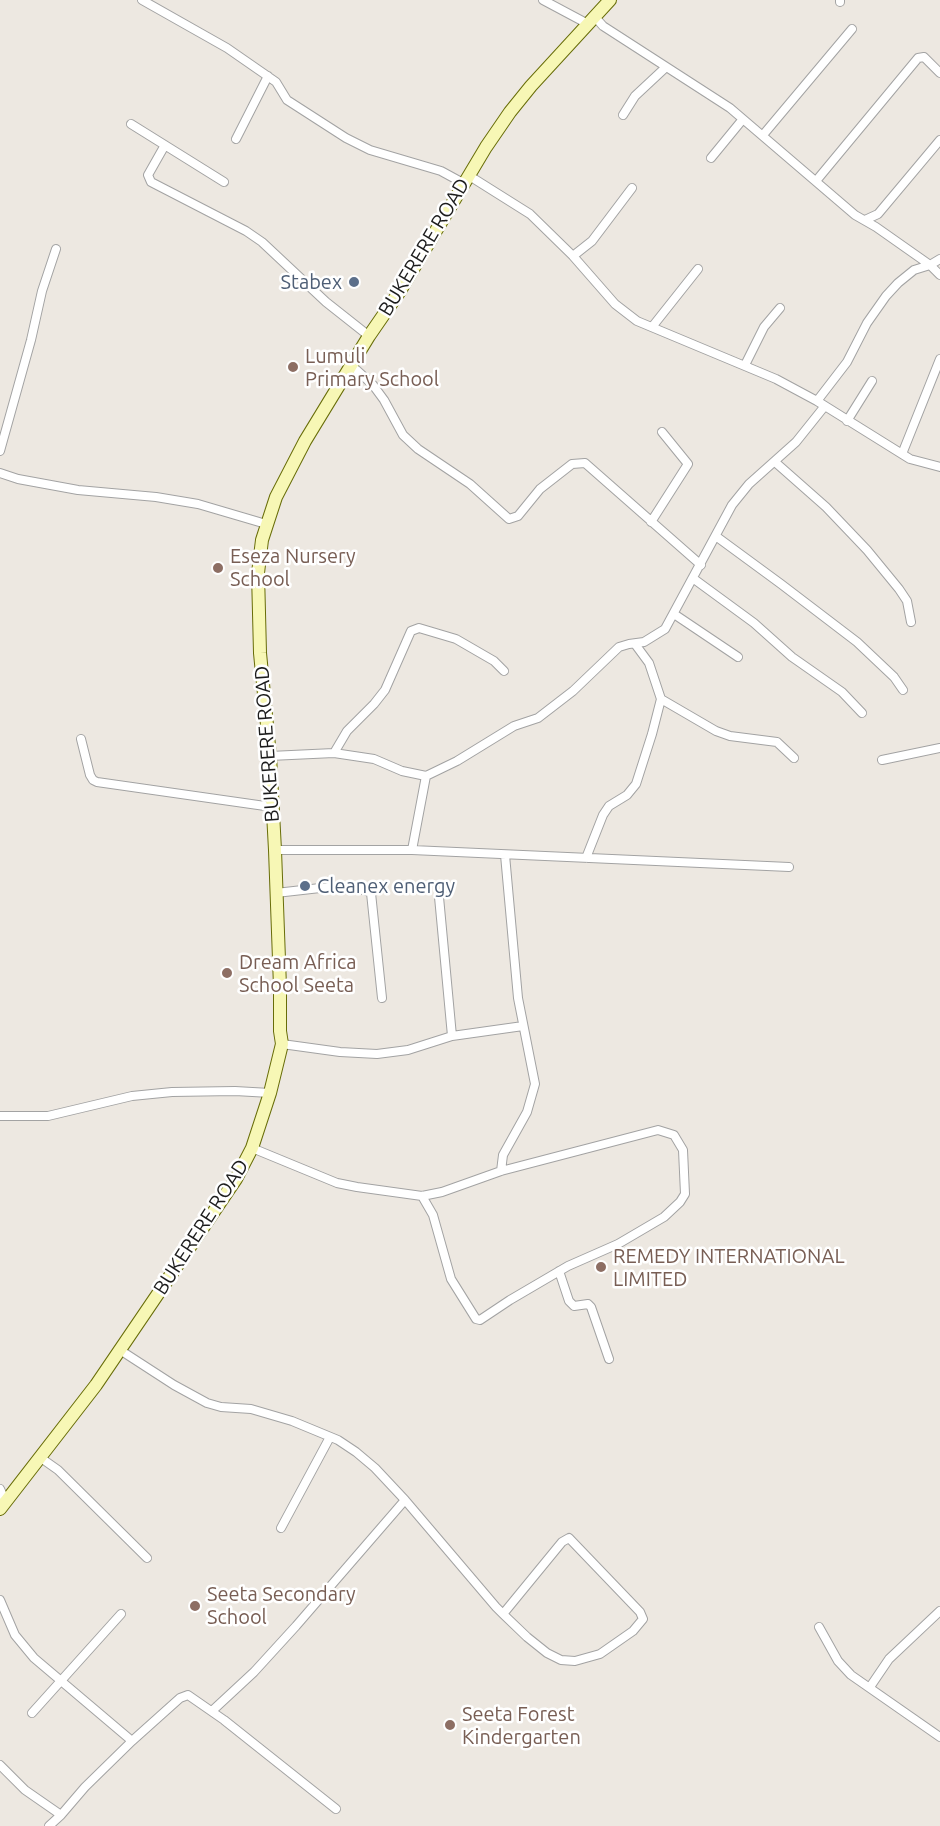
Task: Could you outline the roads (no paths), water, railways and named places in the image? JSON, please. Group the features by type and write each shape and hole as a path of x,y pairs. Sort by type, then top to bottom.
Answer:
{"main road":[{"name":"BUKERERE ROAD","path":"3,1506 96,1386 236,1179 252,1148 270,1093 282,1044 270,756 260,653 258,583 262,540 266,524 287,472 369,336 400,291 465,179 510,112 531,86 610,0"}],"street":[{"path":"142,0 227,48 276,82 287,100 357,144 465,179 530,214 573,256 615,304 637,321 745,365 820,404 919,463 940,467"},
{"path":"543,0 603,26 730,108 855,215 930,265 940,275"},
{"path":"763,135 852,29"},
{"path":"816,181 918,58 924,57 940,73"},
{"path":"623,115 635,96 665,68"},
{"path":"236,139 268,76"},
{"path":"711,158 743,119"},
{"path":"130,124 224,182"},
{"path":"865,220 879,214 940,140"},
{"path":"165,146 148,175 151,182 254,237 332,307 369,336"},
{"path":"573,256 592,241 632,188"},
{"path":"0,451 31,340 42,291 56,249"},
{"path":"270,756 334,753 374,759 402,771 426,776 457,761 514,726 538,718 573,691 619,647 649,640 665,629 717,537 732,505 740,494 796,442 848,362 867,323 886,296 914,270 940,259"},
{"path":"652,327 698,269"},
{"path":"745,365 764,327 780,309"},
{"path":"902,454 940,359"},
{"path":"351,365 373,385 404,435 418,449 470,484 509,519 518,516 540,489 572,464 585,464 701,565"},
{"path":"847,421 872,381"},
{"path":"651,522 688,464 662,432"},
{"path":"775,462 826,507 867,550 907,601 911,622"},
{"path":"0,473 18,479 78,490 156,497 198,504 266,524"},
{"path":"717,537 857,642 894,677 903,690"},
{"path":"694,579 754,623 798,661 842,692 862,713"},
{"path":"674,614 738,657"},
{"path":"334,753 347,731 374,705 385,690 411,631 419,628 456,639 494,661 504,671"},
{"path":"586,858 603,815 609,806 627,795 636,784 661,699 649,663 635,644"},
{"path":"661,699 716,731 730,736 777,742 794,758"},
{"path":"81,739 90,775 97,782 272,807"},
{"path":"882,760 940,748"},
{"path":"412,849 426,776"},
{"path":"275,850 412,849 789,867"},
{"path":"501,1171 503,1155 527,1112 535,1084 518,998 505,855"},
{"path":"276,893 329,887 364,890 371,893 382,998"},
{"path":"438,897 453,1036"},
{"path":"282,1044 340,1052 377,1054 408,1050 453,1036 524,1026"},
{"path":"0,1116 48,1116 132,1096 172,1092 270,1093"},
{"path":"252,1148 337,1183 422,1196 442,1192 501,1171 658,1130 669,1132 679,1140 683,1149 685,1194 680,1202 654,1224 618,1244 559,1271 481,1320 477,1320 452,1279 433,1215 422,1196"},
{"path":"559,1271 569,1301 574,1306 588,1304 591,1307 609,1359"},
{"path":"120,1350 174,1385 207,1402 221,1407 260,1411 330,1437 356,1452 375,1468 405,1500 503,1614 547,1653 561,1660 574,1661 600,1654 633,1631 643,1619 640,1612 569,1538 562,1542 503,1614"},
{"path":"281,1528 330,1437"},
{"path":"41,1458 58,1470 147,1558"},
{"path":"0,1489 3,1506"},
{"path":"212,1712 254,1672 296,1626 405,1500"},
{"path":"0,1600 15,1635 34,1658 132,1741"},
{"path":"870,1687 890,1659 940,1611"},
{"path":"32,1713 122,1614"},
{"path":"819,1627 838,1661 851,1675 940,1737"},
{"path":"49,1826 132,1741 182,1696 191,1696 336,1809"},
{"path":"0,1765 25,1790 61,1815"}],"place":[{"name":"Stabex","path":"354,282"},
{"name":"Lumuli Primary School","path":"293,367"},
{"name":"Eseza Nursery School","path":"218,568"},
{"name":"Cleanex energy","path":"305,886"},
{"name":"Dream Africa School Seeta","path":"227,973"},
{"name":"REMEDY INTERNATIONAL LIMITED","path":"601,1267"},
{"name":"Seeta Secondary School","path":"195,1606"},
{"name":"Seeta Forest Kindergarten","path":"450,1725"}]}
